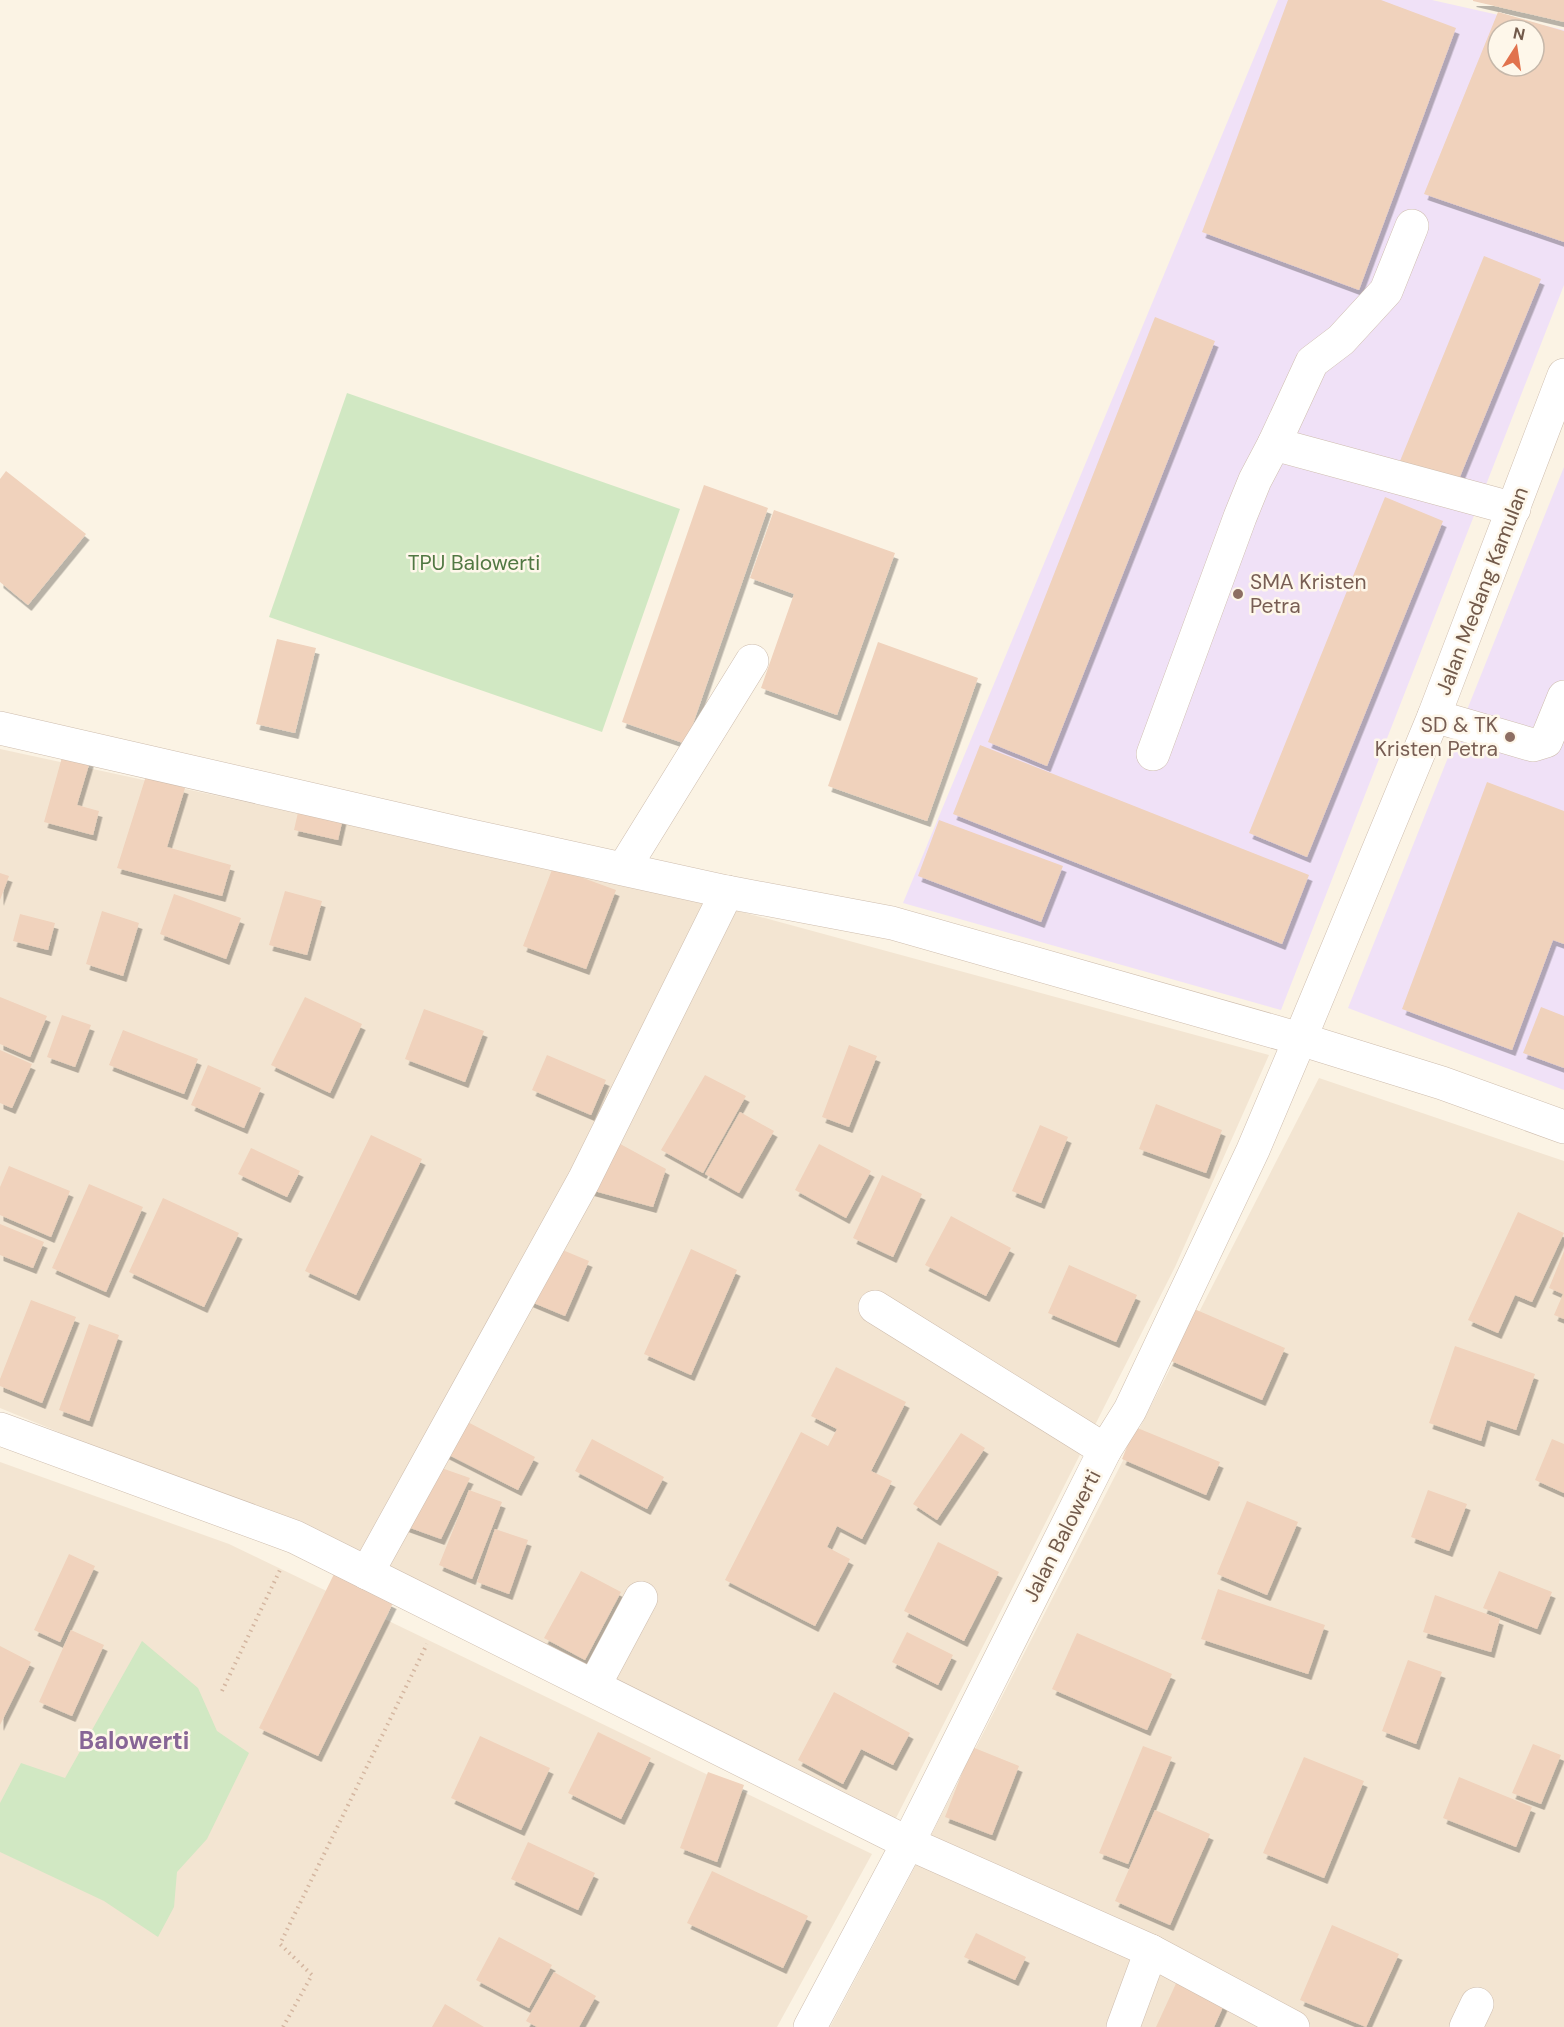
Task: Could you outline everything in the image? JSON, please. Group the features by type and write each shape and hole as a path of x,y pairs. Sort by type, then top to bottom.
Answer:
{"street":[{"path":"1153,754 1255,480 1312,362 1341,340 1386,291 1412,226"},
{"name":"Jalan Medang Kamulan","path":"1300,1039 1434,716 1560,396"},
{"path":"1274,444 1514,509"},
{"path":"624,868 752,661"},
{"path":"1434,716 1533,745 1546,741 1564,697"},
{"path":"0,728 727,892 892,923 1300,1039 1442,1083 1564,1127"},
{"path":"367,1573 584,1180 727,892"},
{"name":"Jalan Balowerti","path":"810,2027 908,1843 1105,1450 1135,1400 1253,1150 1300,1039"},
{"path":"875,1307 1105,1450"},
{"path":"0,1429 295,1537 908,1843 1151,1951 1293,2027"},
{"path":"594,1686 641,1598"},
{"path":"1122,2027 1151,1951"}],"path":[{"path":"222,1691 295,1537"},
{"path":"283,2027 312,1976 280,1944 444,1611"}],"shaded area":[{"name":"SMA Kristen Petra","path":"1278,0 1432,0 1511,18 1486,18 1486,78 1546,78 1546,26 1564,30 1564,285 1281,1010 903,903"},
{"name":"SD & TK Kristen Petra","path":"1564,467 1564,1090 1348,1008"},
{"path":"0,749 687,897 1269,1055 1175,1267 894,1822 368,1559 0,1408"},
{"path":"1319,1078 1564,1161 1564,2027 830,2027 908,1880"},
{"path":"0,1462 229,1544 872,1854 777,2027 0,2027"}],"green space":[{"name":"TPU Balowerti","path":"347,393 680,509 602,732 269,617"},
{"path":"142,1641 198,1688 217,1731 249,1753 207,1839 177,1872 174,1907 158,1937 104,1901 0,1852 0,1803 21,1763 65,1778"}],"building":[{"path":"1288,0 1381,0 1456,28 1359,290 1202,232"},
{"path":"1564,0 1564,22 1473,1"},
{"path":"1498,12 1519,18 1496,18"},
{"path":"1546,26 1564,31 1564,242 1424,194 1486,42 1486,78 1546,78"},
{"path":"1484,256 1541,279 1457,484 1400,461"},
{"path":"1155,317 1215,341 1047,766 988,742"},
{"path":"6,471 86,534 28,605 0,582 0,479"},
{"path":"704,485 768,508 686,744 622,722"},
{"path":"1385,497 1443,521 1307,857 1249,833"},
{"path":"774,510 895,553 837,715 761,688 794,594 750,578"},
{"path":"277,639 316,648 295,733 256,724"},
{"path":"878,642 978,678 927,821 828,786"},
{"path":"980,745 1309,875 1282,944 953,814"},
{"path":"64,750 91,758 77,805 99,811 93,835 44,822"},
{"path":"146,776 185,788 167,847 231,865 222,896 117,868"},
{"path":"1487,782 1564,811 1564,944 1553,940 1512,1050 1402,1009"},
{"path":"299,808 343,818 338,840 294,830"},
{"path":"939,820 1063,866 1041,922 918,876"},
{"path":"553,867 616,890 586,969 523,946"},
{"path":"0,873 9,876 0,900"},
{"path":"285,891 322,901 307,955 269,945"},
{"path":"174,894 241,918 226,959 160,934"},
{"path":"102,911 139,923 123,976 86,964"},
{"path":"20,914 55,923 48,950 13,941"},
{"path":"0,997 47,1016 30,1057 0,1044"},
{"path":"305,997 362,1024 330,1093 271,1065"},
{"path":"1541,1007 1564,1016 1564,1068 1523,1053"},
{"path":"424,1009 484,1031 465,1082 405,1059"},
{"path":"62,1015 91,1025 75,1067 47,1057"},
{"path":"123,1030 198,1059 184,1094 109,1065"},
{"path":"849,1045 877,1056 849,1127 822,1117"},
{"path":"0,1050 32,1064 12,1108 0,1103"},
{"path":"547,1055 606,1080 591,1115 532,1090"},
{"path":"208,1065 261,1088 244,1128 191,1105"},
{"path":"705,1075 746,1096 703,1173 661,1150"},
{"path":"1156,1104 1222,1130 1206,1173 1139,1149"},
{"path":"740,1112 774,1131 739,1193 705,1174"},
{"path":"1040,1125 1068,1137 1041,1203 1012,1191"},
{"path":"371,1135 422,1159 356,1295 305,1271"},
{"path":"613,1140 666,1169 653,1207 587,1189"},
{"path":"819,1144 871,1171 846,1218 795,1190"},
{"path":"251,1148 300,1171 287,1197 238,1174"},
{"path":"9,1166 70,1191 51,1237 0,1215 0,1187"},
{"path":"882,1175 922,1194 893,1257 853,1238"},
{"path":"89,1184 143,1207 106,1292 52,1268"},
{"path":"163,1198 239,1233 204,1307 129,1272"},
{"path":"1518,1212 1564,1233 1532,1302 1515,1295 1498,1333 1468,1320"},
{"path":"951,1216 1011,1248 986,1296 925,1265"},
{"path":"0,1224 44,1242 33,1268 0,1255"},
{"path":"553,1246 589,1261 565,1316 529,1301"},
{"path":"691,1249 737,1270 691,1375 644,1354"},
{"path":"1564,1251 1564,1319 1554,1315 1563,1294 1549,1288"},
{"path":"1069,1265 1137,1295 1116,1342 1048,1313"},
{"path":"31,1300 76,1317 42,1403 0,1386 0,1379"},
{"path":"1192,1308 1285,1348 1262,1400 1169,1360"},
{"path":"89,1324 119,1335 89,1421 59,1410"},
{"path":"1455,1346 1535,1374 1516,1430 1487,1420 1481,1441 1429,1423"},
{"path":"836,1367 906,1402 871,1471 892,1481 862,1539 837,1526 827,1547 850,1559 815,1626 725,1580 801,1432 828,1446 837,1429 811,1416"},
{"path":"458,1417 535,1457 518,1490 441,1451"},
{"path":"1135,1427 1220,1462 1206,1495 1122,1459"},
{"path":"961,1433 985,1448 937,1520 913,1504"},
{"path":"592,1439 664,1477 647,1509 575,1471"},
{"path":"1552,1439 1564,1444 1564,1493 1535,1480"},
{"path":"433,1465 470,1478 441,1539 405,1526"},
{"path":"469,1490 502,1502 472,1579 439,1565"},
{"path":"1428,1490 1467,1504 1449,1551 1411,1537"},
{"path":"1247,1501 1298,1522 1267,1595 1217,1574"},
{"path":"495,1529 528,1540 509,1594 477,1582"},
{"path":"938,1542 999,1572 964,1641 904,1611"},
{"path":"69,1554 95,1566 60,1642 34,1630"},
{"path":"581,1571 621,1592 585,1660 544,1638"},
{"path":"1499,1571 1552,1592 1537,1629 1483,1608"},
{"path":"334,1574 393,1603 318,1756 259,1728"},
{"path":"1218,1589 1325,1625 1308,1674 1201,1639"},
{"path":"1435,1595 1500,1619 1491,1652 1423,1632"},
{"path":"71,1630 104,1645 72,1716 39,1702"},
{"path":"907,1632 953,1655 938,1685 892,1662"},
{"path":"1077,1633 1172,1674 1147,1730 1052,1689"},
{"path":"0,1646 31,1662 0,1725"},
{"path":"1408,1660 1442,1672 1416,1744 1382,1731"},
{"path":"834,1692 910,1733 893,1765 861,1749 843,1784 798,1760"},
{"path":"598,1732 651,1758 621,1819 568,1793"},
{"path":"480,1736 550,1768 521,1830 451,1798"},
{"path":"1533,1744 1561,1755 1541,1804 1512,1793"},
{"path":"1143,1746 1172,1757 1128,1864 1099,1853"},
{"path":"972,1747 1019,1766 992,1835 945,1817"},
{"path":"1304,1757 1364,1781 1324,1878 1263,1853"},
{"path":"708,1772 744,1785 717,1862 680,1848"},
{"path":"1459,1777 1532,1807 1516,1847 1443,1818"},
{"path":"1155,1810 1210,1834 1170,1925 1115,1901"},
{"path":"528,1842 595,1873 578,1910 511,1879"},
{"path":"712,1871 808,1916 783,1968 687,1923"},
{"path":"1332,1925 1399,1954 1366,2027 1300,2000"},
{"path":"976,1933 1026,1957 1015,1980 964,1957"},
{"path":"499,1937 552,1965 529,2008 476,1980"},
{"path":"554,1972 596,1996 579,2027 537,2027 526,2021"},
{"path":"1179,1977 1227,1998 1214,2027 1156,2027"},
{"path":"445,2004 484,2027 432,2027"}],"place":[{"name":"SMA Kristen Petra","path":"1238,594"},
{"name":"SD & TK Kristen Petra","path":"1510,737"}],"district":[{"name":"Balowerti","path":"134,1741"}]}
